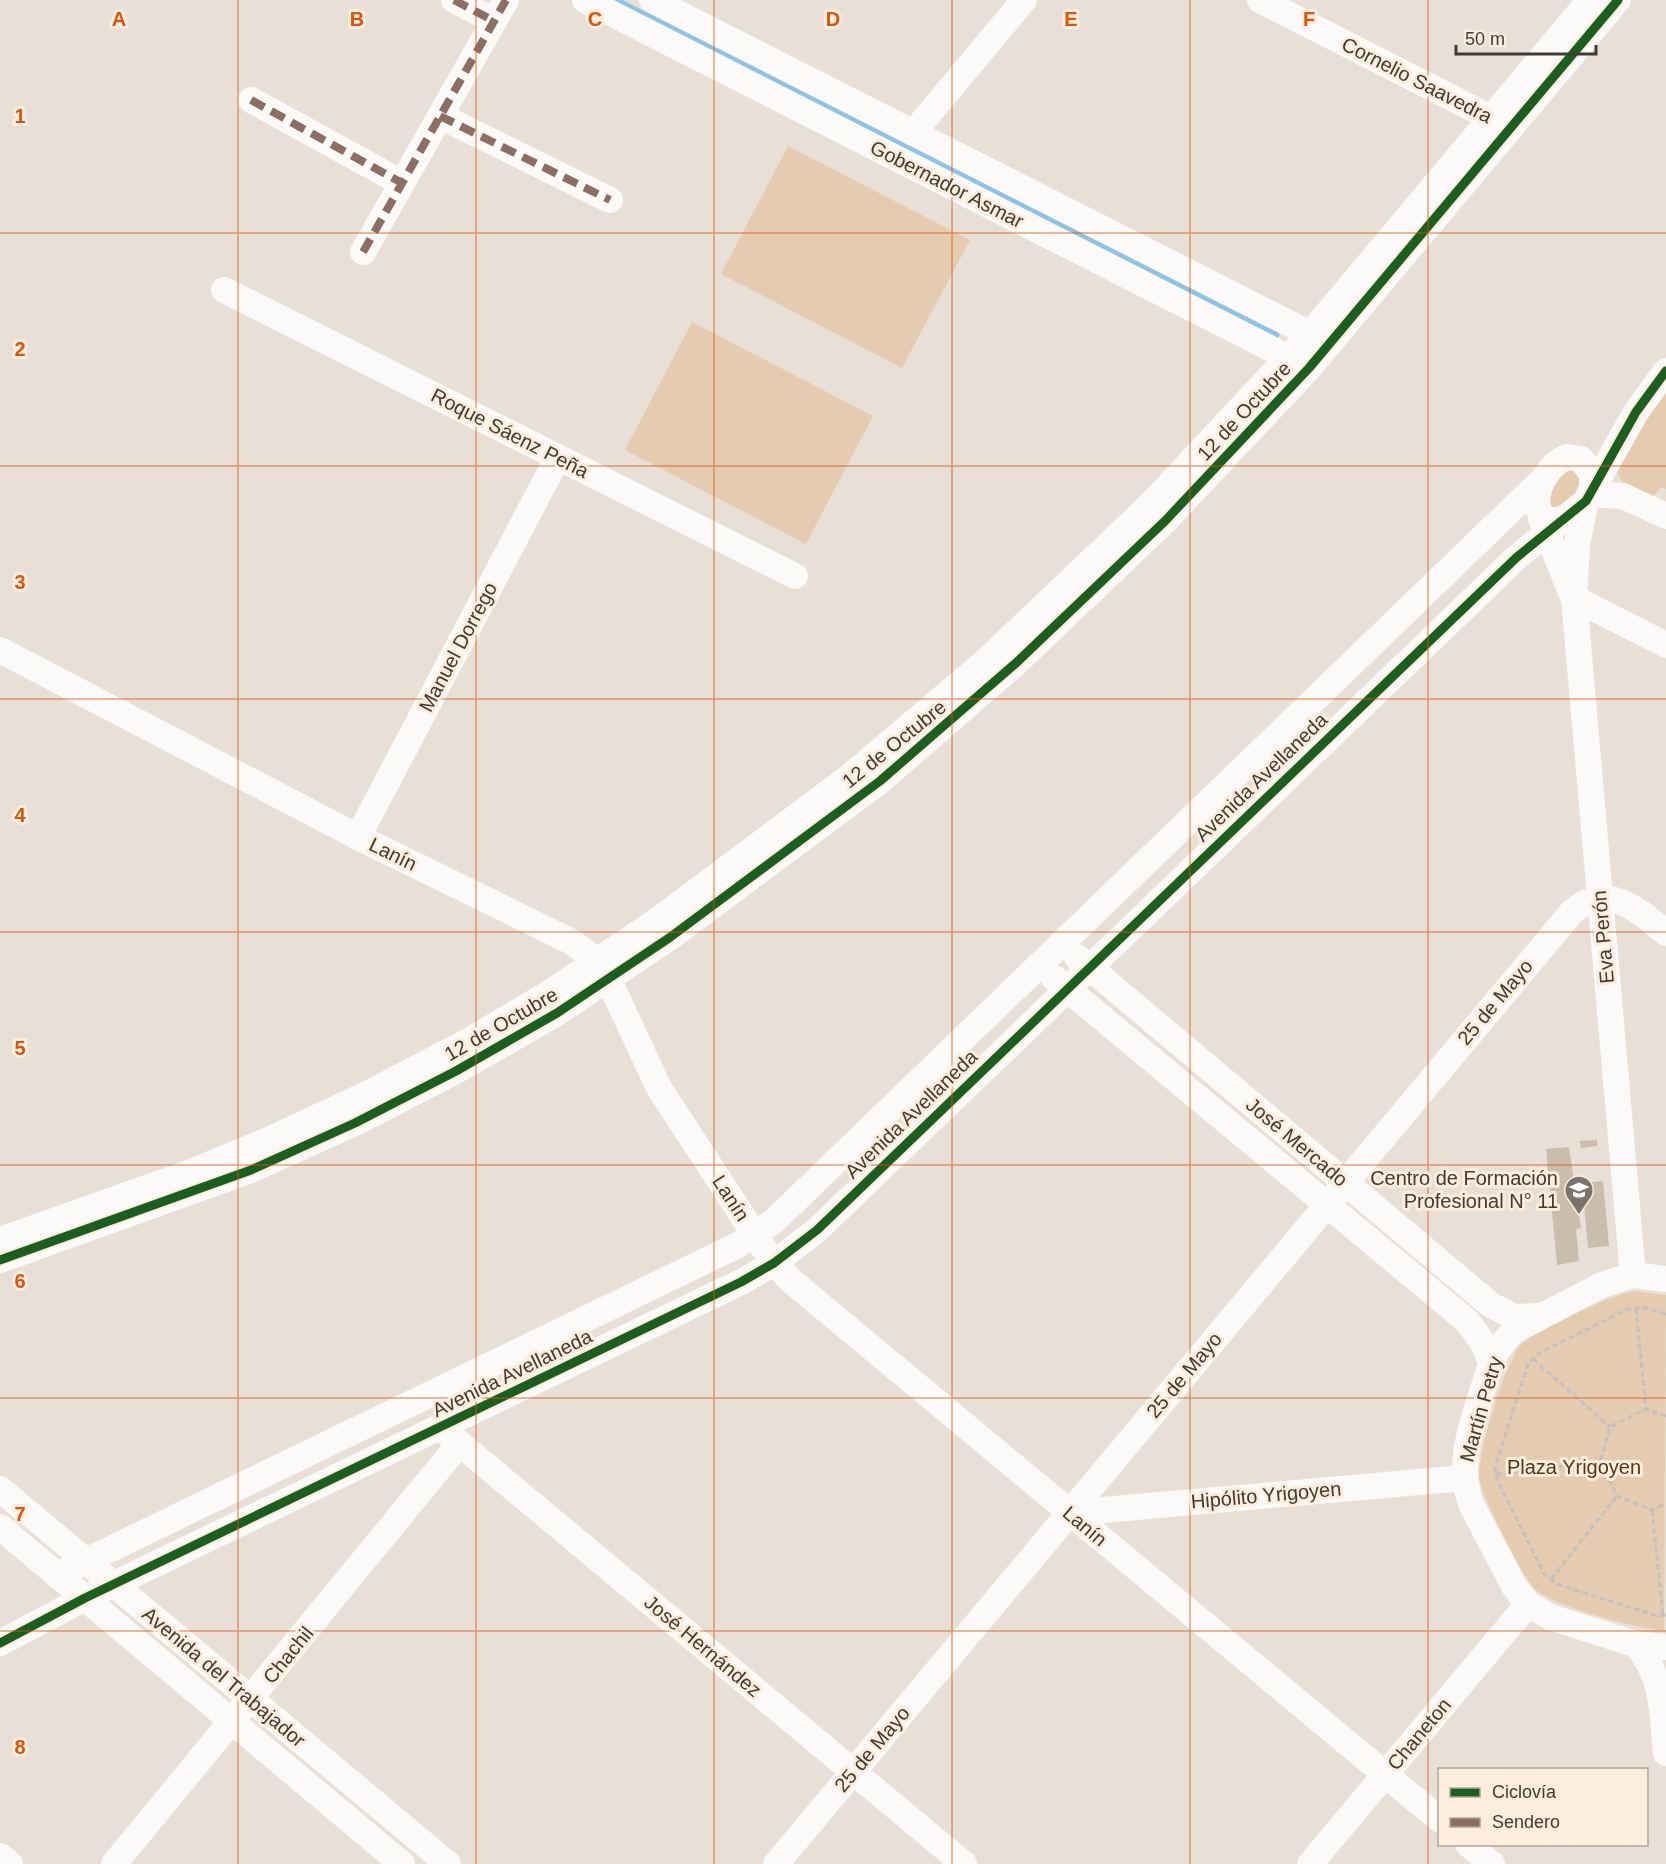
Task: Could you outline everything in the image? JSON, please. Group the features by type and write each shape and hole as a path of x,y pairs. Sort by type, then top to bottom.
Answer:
{"street":[{"path":"363,252 500,10 453,0"},
{"name":"Gobernador Asmar","path":"585,0 1298,363"},
{"name":"Gobernador Asmar","path":"652,0 1320,339"},
{"path":"913,133 1024,0"},
{"name":"Cornelio Saavedra","path":"1260,0 1501,123"},
{"name":"12 de Octubre","path":"1501,123 1590,0"},
{"name":"12 de Octubre","path":"0,1240 214,1163 318,1118 603,970 707,911 850,804 960,714 1129,558 1320,339 1501,123 1618,0"},
{"path":"251,100 402,183"},
{"path":"440,116 610,200"},
{"name":"Roque Sáenz Peña","path":"224,290 795,576"},
{"name":"Avenida Avellaneda","path":"0,1643 85,1598 450,1435 750,1278 774,1263 817,1230 1517,556 1584,500 1636,412 1666,371"},
{"name":"Manuel Dorrego","path":"358,837 558,457"},
{"name":"Avenida Avellaneda","path":"57,1575 755,1235 790,1207 1062,944 1538,494 1554,464 1574,457 1590,468 1584,500"},
{"path":"1538,494 1547,517 1553,519 1584,500 1623,496 1666,516"},
{"name":"Eva Perón","path":"1538,494 1546,532 1574,598"},
{"name":"Eva Perón","path":"1584,500 1577,544 1574,598 1633,1275"},
{"path":"1574,598 1666,645"},
{"name":"Lanín","path":"0,651 358,837 572,942 603,970 658,1088 774,1263 797,1287 1438,1818"},
{"path":"1600,899 1623,901 1632,905 1666,933"},
{"name":"25 de Mayo","path":"776,1864 1570,912 1584,903 1600,899"},
{"name":"José Mercado","path":"1062,944 1498,1310 1515,1317 1541,1316"},
{"name":"José Mercado","path":"1040,966 1467,1321 1484,1343 1491,1364"},
{"name":"12 de Octubre","path":"0,1260 224,1180 355,1123 508,1042 603,970"},
{"name":"Martín Petry","path":"1666,1279 1633,1275 1602,1285 1513,1331 1497,1351 1491,1364 1466,1450 1464,1478 1473,1506 1514,1586 1528,1604 1550,1617 1635,1644 1666,1647"},
{"name":"José Hernández","path":"425,1397 417,1404 417,1420 425,1428 450,1435 964,1864"},
{"name":"Chachil","path":"114,1864 252,1700 450,1435"},
{"name":"Hipólito Yrigoyen","path":"1069,1513 1464,1478"},
{"name":"Avenida del Trabajador","path":"0,1489 448,1864"},
{"name":"Avenida del Trabajador","path":"0,1527 402,1864"},
{"name":"Chaneton","path":"1310,1864 1528,1604"},
{"path":"1635,1644 1649,1661 1658,1680 1666,1754"},
{"path":"1469,1846 1492,1864"},
{"path":"0,1856 10,1864"}],"path":[{"path":"1652,1509 1664,1615 1568,1587 1545,1575 1497,1480 1495,1467 1528,1364 1538,1354 1628,1309 1636,1308 1666,1314"},
{"path":"1636,1308 1646,1410"},
{"path":"1533,1359 1610,1427"},
{"path":"1520,1362 1528,1364"},
{"path":"1666,1416 1646,1410 1610,1427 1600,1462 1617,1496 1652,1509 1666,1503"},
{"path":"1496,1474 1600,1462"},
{"path":"1551,1579 1617,1496"}],"green space":[{"path":"788,146 970,240 902,368 721,274"},
{"path":"692,322 873,416 806,544 625,450"},
{"path":"1666,392 1666,489 1662,487 1652,497 1625,485 1616,471 1638,430"},
{"path":"1571,463 1588,484 1556,512 1545,497"},
{"name":"Plaza Yrigoyen","path":"1634,1291 1666,1295 1664,1631 1635,1626 1577,1609 1559,1603 1535,1589 1502,1534 1486,1499 1479,1476 1483,1448 1494,1409 1507,1371 1520,1346 1541,1331 1574,1314 1608,1299"}],"building":[{"path":"1597,1140 1597,1146 1581,1148 1580,1141"},
{"path":"1569,1147 1581,1228 1576,1229 1579,1261 1557,1265 1546,1149"},
{"path":"1603,1181 1609,1246 1588,1248 1582,1183"}],"waterway":[{"path":"617,0 1277,335"}],"marked path":[{"path":"454,0 494,21"},
{"path":"363,252 506,0"},
{"path":"251,100 402,183"},
{"path":"440,116 610,200"}],"cycle path":[{"path":"0,1260 251,1170 355,1123 456,1071 557,1013 669,938 880,781 1016,663 1165,521 1309,368 1618,0"},
{"path":"0,1643 85,1598 741,1282 774,1263 817,1230 1517,557 1586,501 1636,412 1666,371"}],"place":[{"name":"Centro de Formación Profesional N° 11","path":"1579,1216"}]}
